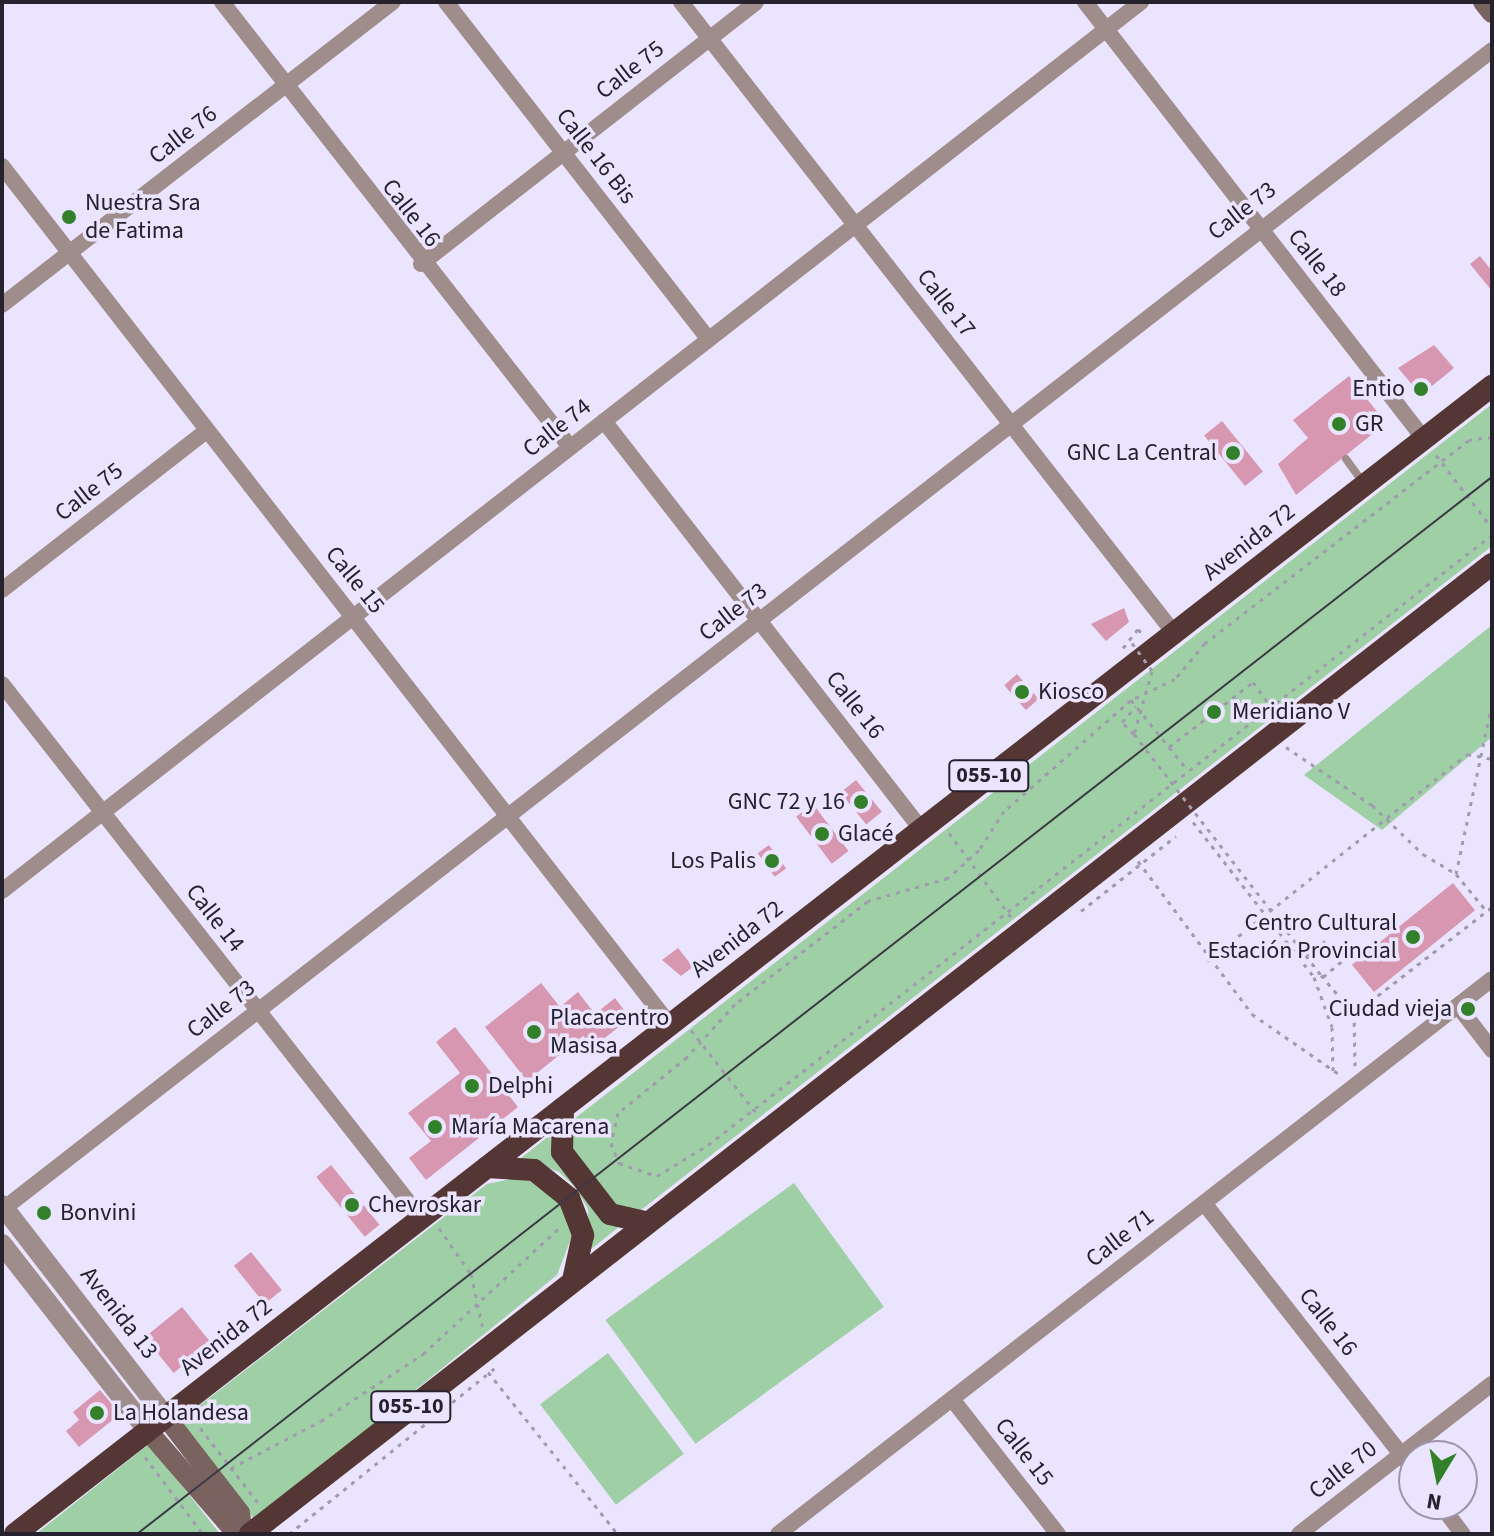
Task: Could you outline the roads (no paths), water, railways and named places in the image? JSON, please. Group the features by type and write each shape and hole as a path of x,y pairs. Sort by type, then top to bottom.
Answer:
{"highway":[{"name":"Avenida 72","path":"22,1530 1424,439 1488,393"},
{"name":"055-10","path":"250,1534 278,1526 485,1349 1492,564"},
{"path":"563,1108 562,1152 610,1214 648,1223"},
{"path":"487,1167 534,1170 553,1181 577,1212 581,1258 573,1280"}],"main road":[{"path":"1483,2 1492,13"},
{"name":"Avenida 13","path":"174,1410 240,1513 243,1534"},
{"name":"Avenida 13","path":"140,1436 237,1534"}],"street":[{"name":"Calle 16","path":"222,2 283,87 421,264 570,447"},
{"name":"Calle 76","path":"2,305 393,2"},
{"name":"Calle 16 Bis","path":"446,2 708,339"},
{"name":"Calle 17","path":"681,2 1174,633"},
{"name":"Calle 75","path":"421,264 756,2"},
{"name":"Calle 18","path":"1085,2 1424,439"},
{"name":"Calle 74","path":"2,891 1141,2"},
{"name":"Calle 73","path":"3,1208 1492,50"},
{"name":"Calle 15","path":"2,166 205,432 675,1021"},
{"name":"Calle 16","path":"604,421 759,622 929,823"},
{"name":"Calle 75","path":"2,590 205,432"},
{"name":"Calle 14","path":"2,684 257,1011 425,1215"},
{"name":"Calle 71","path":"778,1534 1492,979"},
{"path":"1458,1006 1492,1050"},
{"name":"Calle 16","path":"1204,1203 1398,1451"},
{"name":"Avenida 13","path":"3,1208 174,1410"},
{"name":"Avenida 13","path":"2,1244 140,1436"},
{"name":"Calle 70","path":"1420,1440 1492,1384"},
{"name":"Calle 15","path":"952,1399 1058,1534"},
{"name":"Calle 70","path":"1299,1534 1398,1457"}],"lane":[{"path":"1360,386 1374,375"},
{"path":"1346,459 1365,485"}],"tram line":[{"path":"137,1534 1492,477"}],"place":[{"name":"Nuestra Sra de Fatima","path":"69,217"},
{"name":"Entio","path":"1421,389"},
{"name":"GR","path":"1339,424"},
{"name":"GNC La Central","path":"1233,453"},
{"name":"Kiosco","path":"1022,692"},
{"name":"Meridiano V","path":"1214,712"},
{"name":"GNC 72 y 16","path":"861,802"},
{"name":"Glacé","path":"822,834"},
{"name":"Los Palis","path":"772,861"},
{"name":"Centro Cultural Estación Provincial","path":"1413,937"},
{"name":"Ciudad vieja","path":"1468,1009"},
{"name":"Placacentro Masisa","path":"534,1032"},
{"name":"Delphi","path":"472,1086"},
{"name":"María Macarena","path":"435,1127"},
{"name":"Chevroskar","path":"352,1205"},
{"name":"Bonvini","path":"44,1213"},
{"name":"La Holandesa","path":"97,1413"}]}
